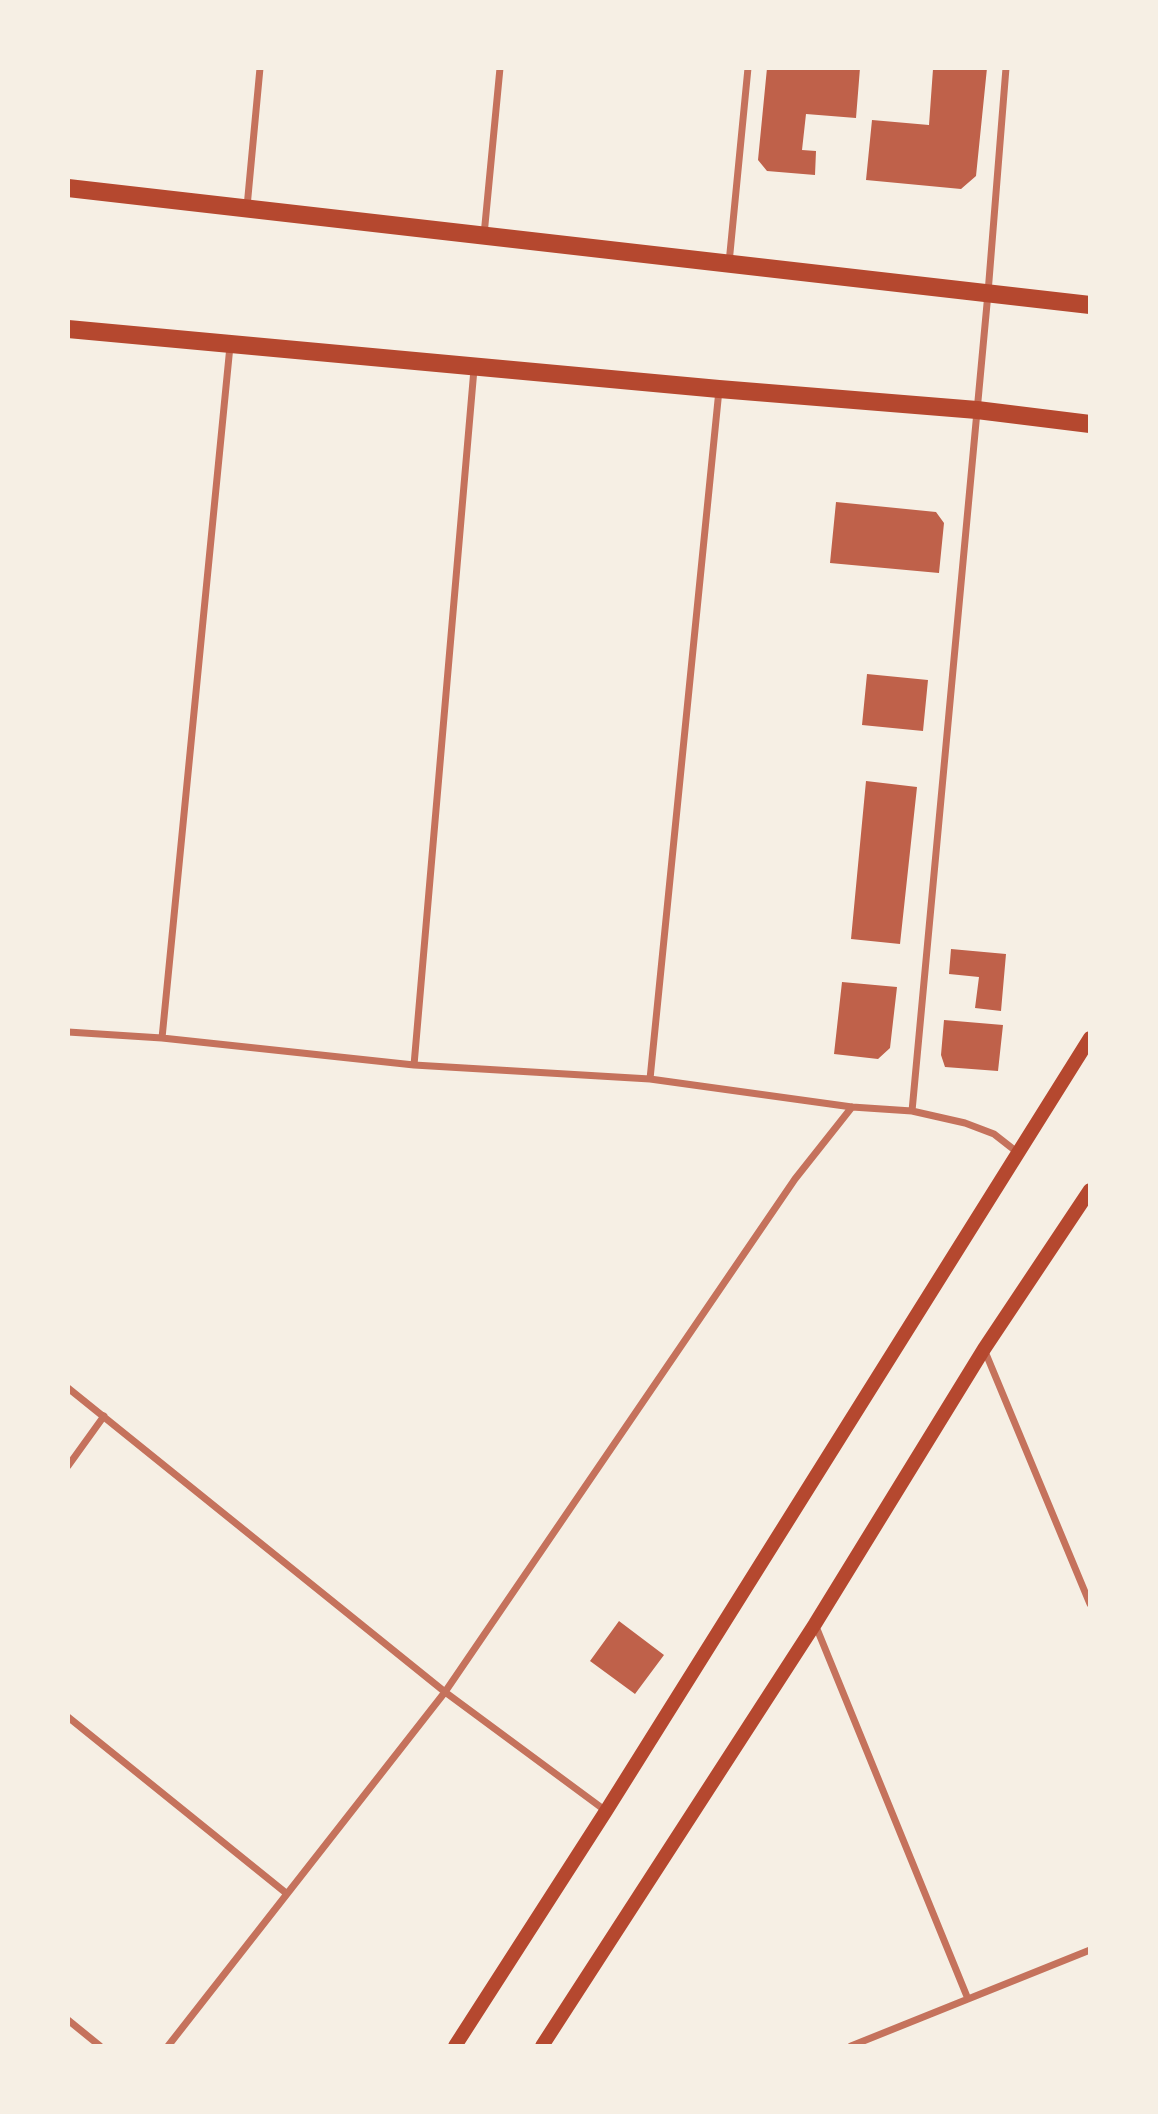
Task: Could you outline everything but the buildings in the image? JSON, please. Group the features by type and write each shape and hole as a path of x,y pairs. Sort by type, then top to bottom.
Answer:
{"main road":[{"path":"68,188 1090,305"},
{"path":"68,329 977,410 1090,424"},
{"path":"455,2046 606,1811 1090,1038"},
{"path":"542,2046 815,1624 985,1349 1090,1190"}],"street":[{"path":"247,209 260,68"},
{"path":"484,236 500,68"},
{"path":"729,264 748,68"},
{"path":"912,1111 988,293 1006,68"},
{"path":"162,1038 230,343"},
{"path":"414,1065 475,366"},
{"path":"650,1079 719,389"},
{"path":"69,1033 162,1038 414,1065 650,1079 852,1107 912,1111 965,1123 994,1134 1017,1152"},
{"path":"168,2046 445,1692 795,1179 852,1107"},
{"path":"985,1349 1090,1604"},
{"path":"68,1388 445,1692 606,1811"},
{"path":"68,1466 104,1416"},
{"path":"815,1624 968,1999"},
{"path":"68,1717 286,1893"},
{"path":"851,2046 1090,1950"},
{"path":"68,2020 100,2046"}]}
